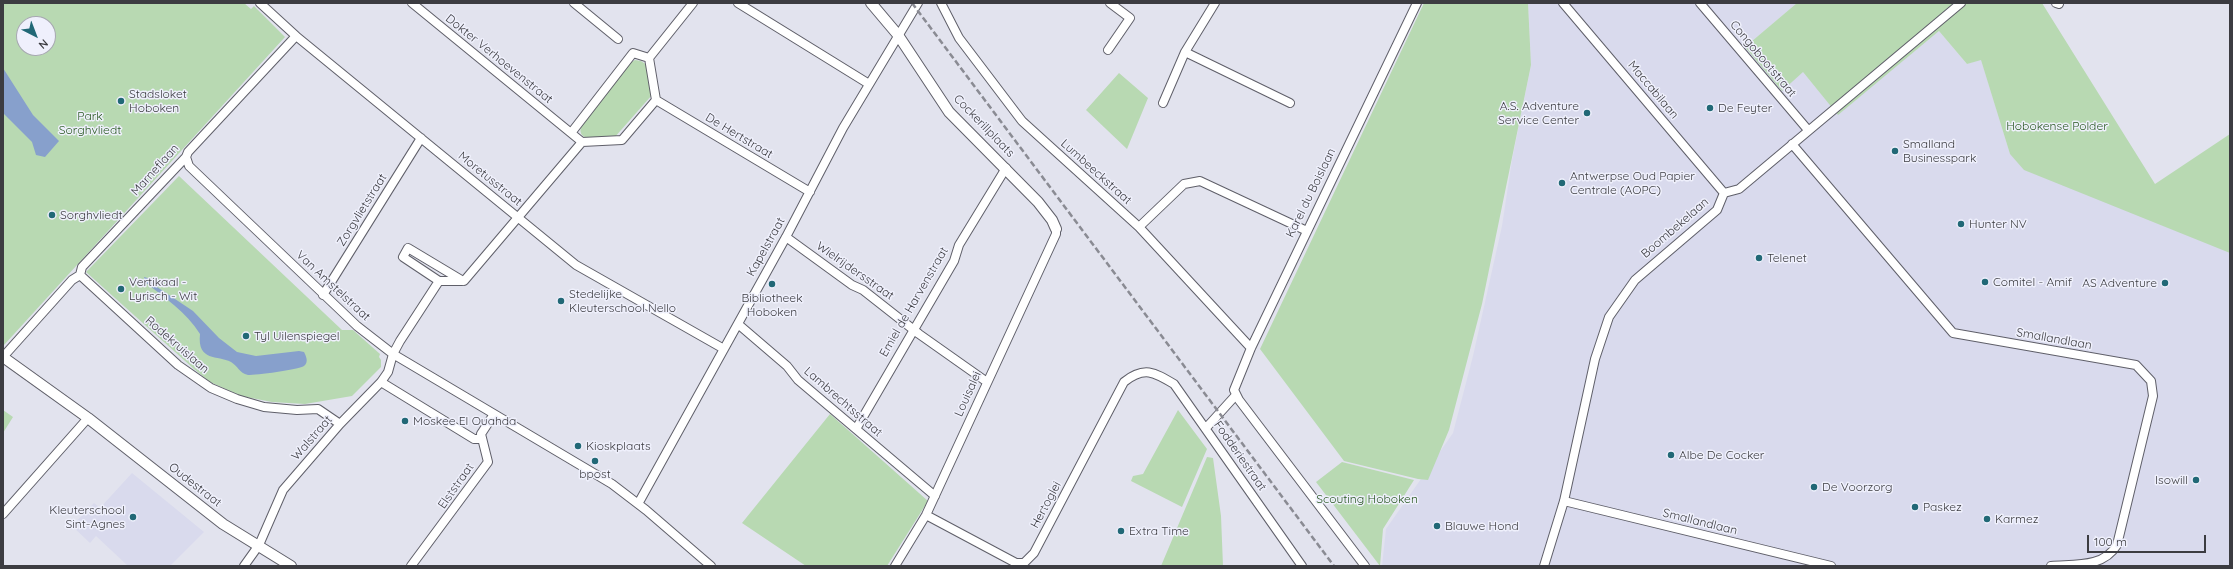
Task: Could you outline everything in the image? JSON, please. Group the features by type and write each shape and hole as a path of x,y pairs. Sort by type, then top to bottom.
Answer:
{"street":[{"name":"Moretusstraat","path":"260,3 296,36 576,265 724,349"},
{"name":"Dokter Verhoevenstraat","path":"412,3 582,142"},
{"path":"574,3 618,39"},
{"path":"464,281 408,248 403,258 439,281 464,281 582,142 622,140 656,100 649,58 693,3"},
{"path":"738,3 869,84"},
{"name":"Cockerillplaats","path":"871,3 898,35 950,112 1038,202 1052,220 1056,229"},
{"name":"Kapelstraat","path":"638,504 786,238 843,128 918,3"},
{"name":"Lumbeeckstraat","path":"941,3 959,38 1022,121 1139,227 1251,348"},
{"path":"1108,50 1130,18 1110,3"},
{"path":"1163,103 1185,52 1215,3"},
{"name":"Karel du Boislaan","path":"1236,395 1234,384 1306,231 1417,3"},
{"name":"Maccabilaan","path":"1563,3 1724,193"},
{"name":"Congobootstraat","path":"1700,3 1808,130"},
{"path":"1724,193 1739,189 1961,3"},
{"name":"Marneflaan","path":"3,357 72,280 80,275 82,267 186,158 188,152 296,36"},
{"path":"1185,52 1290,103"},
{"path":"571,133 633,53 649,58"},
{"name":"De Hertstraat","path":"656,100 810,192"},
{"name":"Zorgvlietstraat","path":"324,295 421,138"},
{"name":"Smallandlaan","path":"1792,144 1953,333 2136,365 2151,381 2153,396 2117,545 2111,555 2098,562 2051,566"},
{"name":"Van Amstelstraat","path":"186,158 186,162 190,166 357,326 393,354 494,414"},
{"name":"Emiel de Harvenstraat","path":"856,429 954,261 959,245 1006,168"},
{"path":"1139,227 1184,184 1200,181 1306,231"},
{"name":"Boombekelaan","path":"1544,566 1564,501 1597,353 1609,317 1635,280 1717,210 1724,193"},
{"name":"Louisalei","path":"895,566 926,515 1056,234 1056,229"},
{"name":"Wielrijdersstraat","path":"786,238 914,328 919,334 987,382"},
{"name":"Rodekruislaan","path":"80,275 184,369 211,388 237,400 264,407 297,410 318,409 340,424"},
{"name":"Walstraat","path":"244,566 259,545 283,490 340,424 381,382 388,372 393,354 439,281"},
{"name":"Lambrechtsstraat","path":"738,324 787,366 798,380 935,496"},
{"name":"Oudestraat","path":"3,357 88,418 223,524 291,566"},
{"name":"Fodderiestraat","path":"1149,371 1174,384 1302,566"},
{"name":"Hertoglei","path":"926,515 1016,563 1024,563 1034,553 1124,382 1137,374 1149,371"},
{"path":"381,382 474,439 481,439 481,434 494,414 612,484 711,566"},
{"path":"1206,428 1236,395 1366,566"},
{"path":"3,514 88,418"},
{"name":"Elststraat","path":"411,566 488,462 481,439"},
{"name":"Smallandlaan","path":"1564,501 1831,566"}],"shaded area":[{"path":"1528,3 1797,3 1745,47 1803,72 1838,114 1939,31 1967,64 1981,59 2010,154 2230,252 2230,566 1382,566 1386,529 1453,433 1473,356 1502,226 1512,160 1531,65"},
{"name":"Kleuterschool Sint-Agnes","path":"132,473 204,532 170,566 128,566 96,536 90,543 72,526 94,503 100,508"}],"green space":[{"name":"Park Sorghvliedt","path":"3,3 244,3 251,9 254,6 285,37 4,345"},
{"path":"1424,3 1528,3 1531,65 1482,304 1449,430 1428,480 1418,479 1344,461 1260,349"},
{"name":"Hobokense Polder","path":"1797,3 2042,3 2155,184 2230,134 2230,253 2024,170 2010,154 1981,60 1967,64 1939,31 1838,115 1803,72 1782,91 1745,47"},
{"path":"635,60 641,61 647,65 652,95 614,138 595,139 584,137 581,133 581,128 584,120 630,63"},
{"path":"1119,73 1148,98 1127,149 1086,110"},
{"path":"179,176 342,330 353,330 380,354 379,357 381,360 381,367 352,396 305,404 272,402 241,396 210,382 86,272"},
{"path":"3,410 13,417 3,433"},
{"path":"1178,410 1207,449 1182,507 1131,481 1133,476 1143,474"},
{"path":"830,414 928,501 887,566 806,566 742,523"},
{"path":"1207,457 1213,458 1221,516 1223,566 1161,566"},
{"name":"Scouting Hoboken","path":"1342,462 1414,480 1383,529 1380,566 1316,482"}],"water":[{"path":"3,68 33,115 59,141 45,157 36,155 32,142 3,113"},
{"path":"144,277 151,279 157,287 193,311 219,338 237,352 256,356 299,351 304,352 307,359 306,364 300,368 286,371 248,375 243,373 231,362 210,356 202,349 200,334 194,326 175,306 145,282"}],"railway":[{"path":"912,3 1334,566"}],"place":[{"name":"Stadsloket Hoboken","path":"121,101"},
{"name":"De Feyter","path":"1710,108"},
{"name":"A.S. Adventure Service Center","path":"1587,113"},
{"name":"Smalland Businesspark","path":"1895,151"},
{"name":"Antwerpse Oud Papier Centrale (AOPC)","path":"1562,183"},
{"name":"Sorghvliedt","path":"52,215"},
{"name":"Hunter NV","path":"1961,224"},
{"name":"Telenet","path":"1759,258"},
{"name":"Comitel - Amif","path":"1985,282"},
{"name":"AS Adventure","path":"2165,283"},
{"name":"Bibliotheek Hoboken","path":"772,284"},
{"name":"Vertikaal - Lyrisch - Wit","path":"121,289"},
{"name":"Stedelijke Kleuterschool Nello","path":"561,301"},
{"name":"Tyl Uilenspiegel","path":"246,336"},
{"name":"Moskee El Ouahda","path":"405,421"},
{"name":"Kioskplaats","path":"578,446"},
{"name":"Albe De Cocker","path":"1671,455"},
{"name":"bpost","path":"595,461"},
{"name":"Isowill","path":"2196,480"},
{"name":"De Voorzorg","path":"1814,487"},
{"name":"Paskez","path":"1915,507"},
{"name":"Kleuterschool Sint-Agnes","path":"133,517"},
{"name":"Karmez","path":"1987,519"},
{"name":"Blauwe Hond","path":"1437,526"},
{"name":"Extra Time","path":"1121,531"}]}
